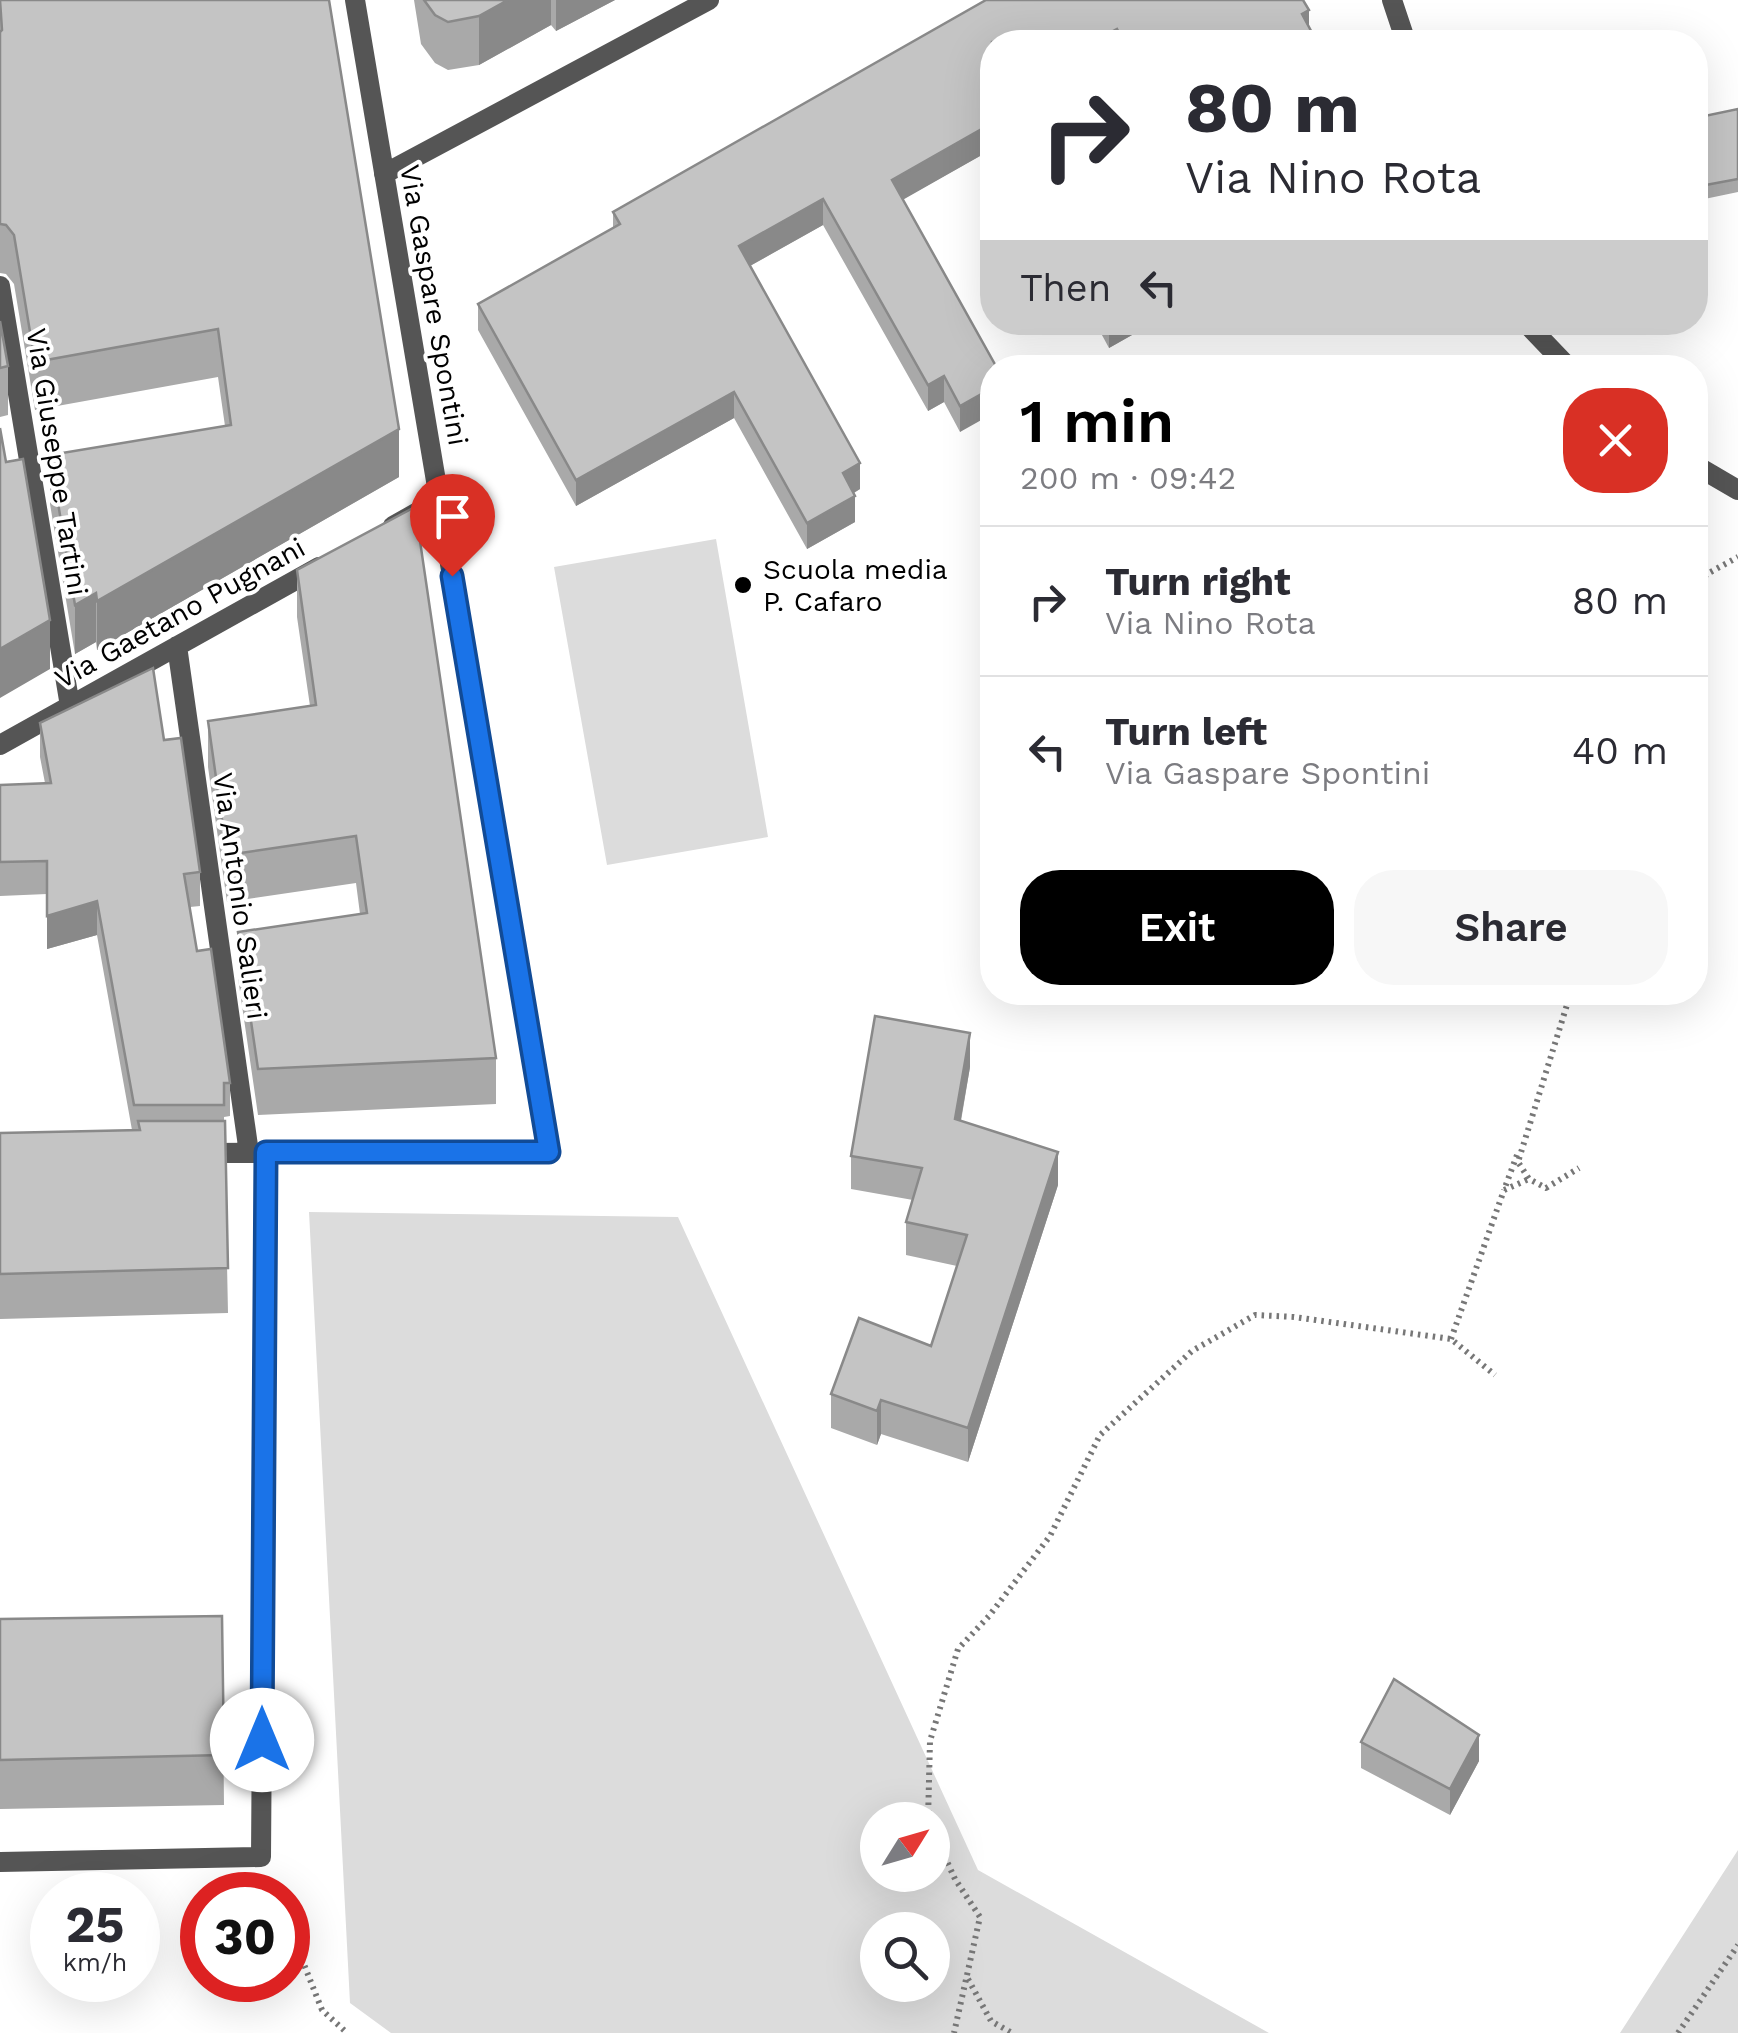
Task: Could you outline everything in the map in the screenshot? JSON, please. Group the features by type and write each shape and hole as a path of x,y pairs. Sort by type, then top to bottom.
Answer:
{"street":[{"name":"Via Gaspare Spontini","path":"258,1153 549,1152 354,0"},
{"path":"384,174 709,0"},
{"path":"1399,3 1404,30"},
{"name":"Via Giuseppe Tartini","path":"0,286 70,706"},
{"path":"1538,335 1558,355"},
{"path":"1708,473 1738,490"},
{"path":"374,536 439,500"},
{"name":"Via Gaetano Pugnani","path":"0,745 340,555"},
{"name":"Via Antonio Salieri","path":"0,1862 261,1857 258,1153 177,646"},
{"path":"173,1153 258,1153"}],"path":[{"path":"1708,573 1738,557"},
{"path":"1451,1339 1567,1005"},
{"path":"1521,1145 1518,1162 1530,1179 1546,1188 1579,1168"},
{"path":"1504,1190 1530,1179"},
{"path":"928,1802 930,1741 958,1648 990,1616 1050,1536 1100,1435 1192,1351 1255,1315 1451,1339 1495,1375"},
{"path":"950,1868 980,1917 954,2033"},
{"path":"1678,2033 1738,1945"},
{"path":"968,1978 991,2021 1012,2033"},
{"path":"310,1980 322,2010 347,2033"}],"shaded area":[{"path":"716,539 768,837 607,865 554,567"},
{"path":"309,1212 678,1217 947,1802 860,1802 860,1892 950,1892 950,1809 978,1870 1269,2033 391,2033 350,2003"},
{"path":"1738,1850 1738,2033 1620,2033"}],"building":[{"path":"0,0 329,0 399,429 97,601 96,593 75,605 50,455 231,425 218,329 35,362 14,235 0,224"},
{"path":"424,0 508,0 479,16 448,22 435,15"},
{"path":"986,0 1303,0 1309,10 1302,14 1311,30 980,30 980,130 892,180 990,355 980,355 980,395 960,406 944,376 928,385 823,199 739,246 860,463 843,473 855,496 807,523 734,392 576,480 478,304 620,224 613,212"},
{"path":"1738,109 1738,179 1708,185 1708,115"},
{"path":"0,321 8,366 0,368"},
{"path":"0,428 6,462 23,459 50,620 0,649"},
{"path":"415,507 496,1058 258,1069 238,932 367,913 356,836 227,855 208,721 316,705 297,570"},
{"path":"153,668 164,740 181,738 200,872 184,874 197,951 211,949 230,1083 224,1083 224,1105 134,1105 97,901 47,916 47,861 0,862 0,785 51,783 40,723"},
{"path":"875,1016 970,1033 955,1119 1058,1152 968,1428 881,1400 877,1411 831,1394 859,1318 931,1346 967,1235 906,1222 922,1168 851,1156"},
{"path":"138,1121 225,1121 228,1268 0,1274 0,1133 140,1130"},
{"path":"222,1616 224,1755 0,1760 0,1619"},
{"path":"1394,1679 1479,1735 1450,1789 1361,1742"}],"place":[{"name":"Scuola media P. Cafaro","path":"743,585"}],"route":[{"path":"262,1740 266,1152 549,1152 452,576"}]}
